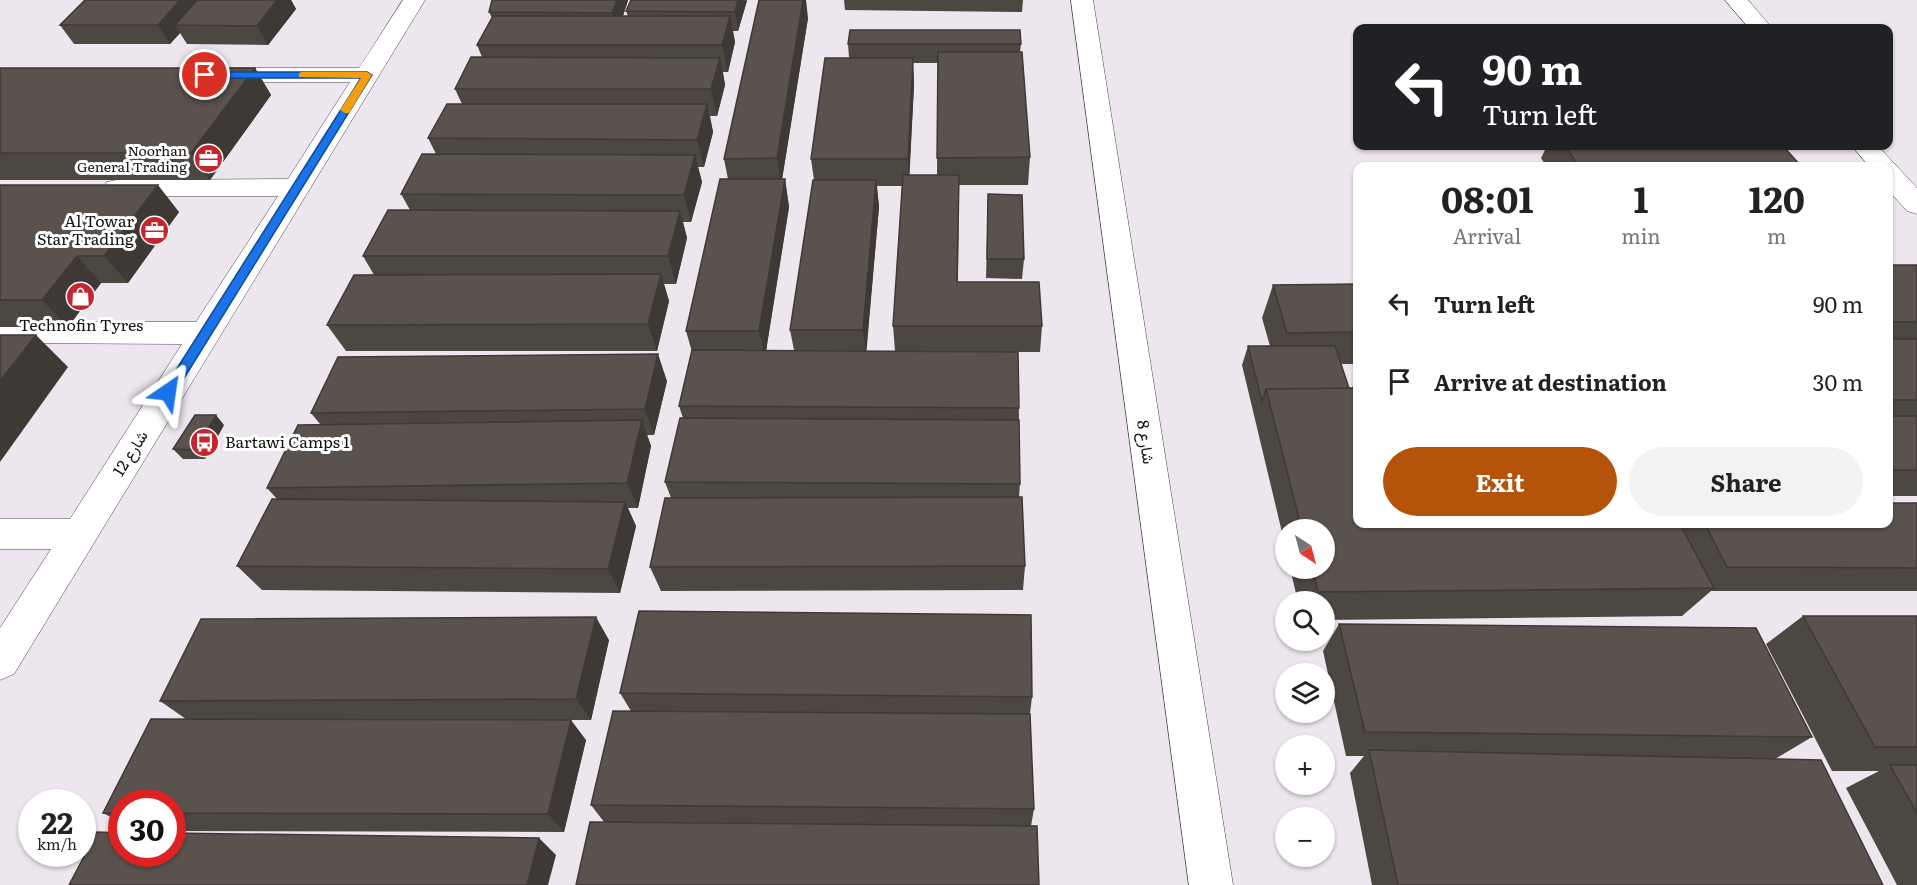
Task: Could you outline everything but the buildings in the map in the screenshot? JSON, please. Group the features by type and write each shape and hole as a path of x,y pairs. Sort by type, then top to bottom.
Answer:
{"street":[{"name":"شارع 12","path":"0,662 414,0"},
{"name":"شارع 8","path":"1082,0 1211,885"},
{"path":"1736,0 1757,24"},
{"path":"190,75 367,75"},
{"path":"1868,150 1879,162"},
{"path":"1893,179 1917,205"},
{"path":"93,188 297,187"},
{"path":"0,332 206,333"},
{"path":"0,534 80,534"}],"shaded area":[{"path":"0,0 1917,0 1917,885 0,885"}],"slow traffic":[{"path":"302,75 367,75 345,110"}],"place":[{"name":"Noorhan General Trading","path":"208,159"},
{"name":"Al Towar Star Trading","path":"155,230"},
{"name":"Technofin Tyres","path":"81,297"},
{"name":"Bartawi Camps 1","path":"204,442"}],"route":[{"path":"168,392 367,75 205,75"}]}
